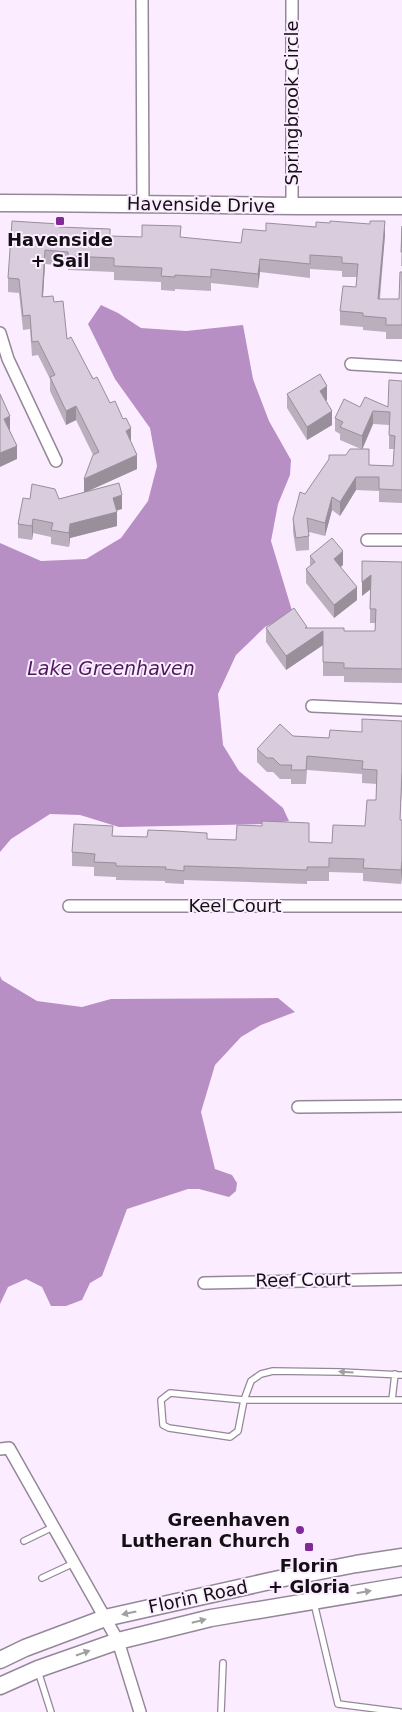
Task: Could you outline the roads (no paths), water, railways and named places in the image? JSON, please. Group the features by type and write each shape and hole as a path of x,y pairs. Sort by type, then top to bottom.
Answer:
{"main road":[{"name":"Havenside Drive","path":"0,203 143,203 292,207 402,206"},
{"name":"Florin Road","path":"0,1660 25,1648 105,1618 279,1579 402,1557"},
{"name":"Florin Road","path":"0,1686 38,1669 118,1641 210,1618 402,1586"}],"street":[{"path":"142,0 143,203"},
{"name":"Springbrook Circle","path":"292,0 292,207"},
{"path":"0,334 8,359 56,461"},
{"path":"350,364 402,367"},
{"path":"367,540 402,540"},
{"path":"312,706 402,710"},
{"name":"Keel Court","path":"69,906 402,906"},
{"path":"298,1107 402,1106"},
{"name":"Reef Court","path":"204,1283 402,1279"},
{"path":"0,1449 9,1448 118,1641 140,1712"}],"lane":[{"path":"402,1375 272,1371 261,1374 251,1381 244,1400 238,1431 230,1437 169,1428 163,1425 160,1400 170,1394 244,1400 402,1400"},
{"path":"392,1400 394,1374"},
{"path":"24,1541 53,1527"},
{"path":"42,1578 74,1563"},
{"path":"313,1600 338,1704 400,1712"},
{"path":"221,1712 223,1663"},
{"path":"38,1669 51,1712"}],"water":[{"name":"Lake Greenhaven","path":"101,305 118,313 141,328 186,331 243,325 253,379 269,421 291,460 290,475 278,504 271,541 293,614 265,627 236,655 218,694 223,745 239,771 283,808 289,821 265,824 119,827 80,815 50,814 11,839 0,852 0,543 41,561 86,559 121,538 148,501 157,466 150,428 115,379 88,324"},
{"path":"0,976 2,980 37,1001 82,1007 111,999 278,998 295,1012 261,1025 241,1037 215,1065 201,1112 215,1169 232,1175 237,1183 236,1191 229,1197 199,1189 188,1189 127,1209 102,1276 90,1283 82,1300 66,1306 51,1306 42,1287 26,1279 8,1287 0,1304"}],"place":[{"name":"Havenside + Sail","path":"60,221"},
{"name":"Greenhaven Lutheran Church","path":"300,1530"},
{"name":"Florin + Gloria","path":"309,1547"}]}
